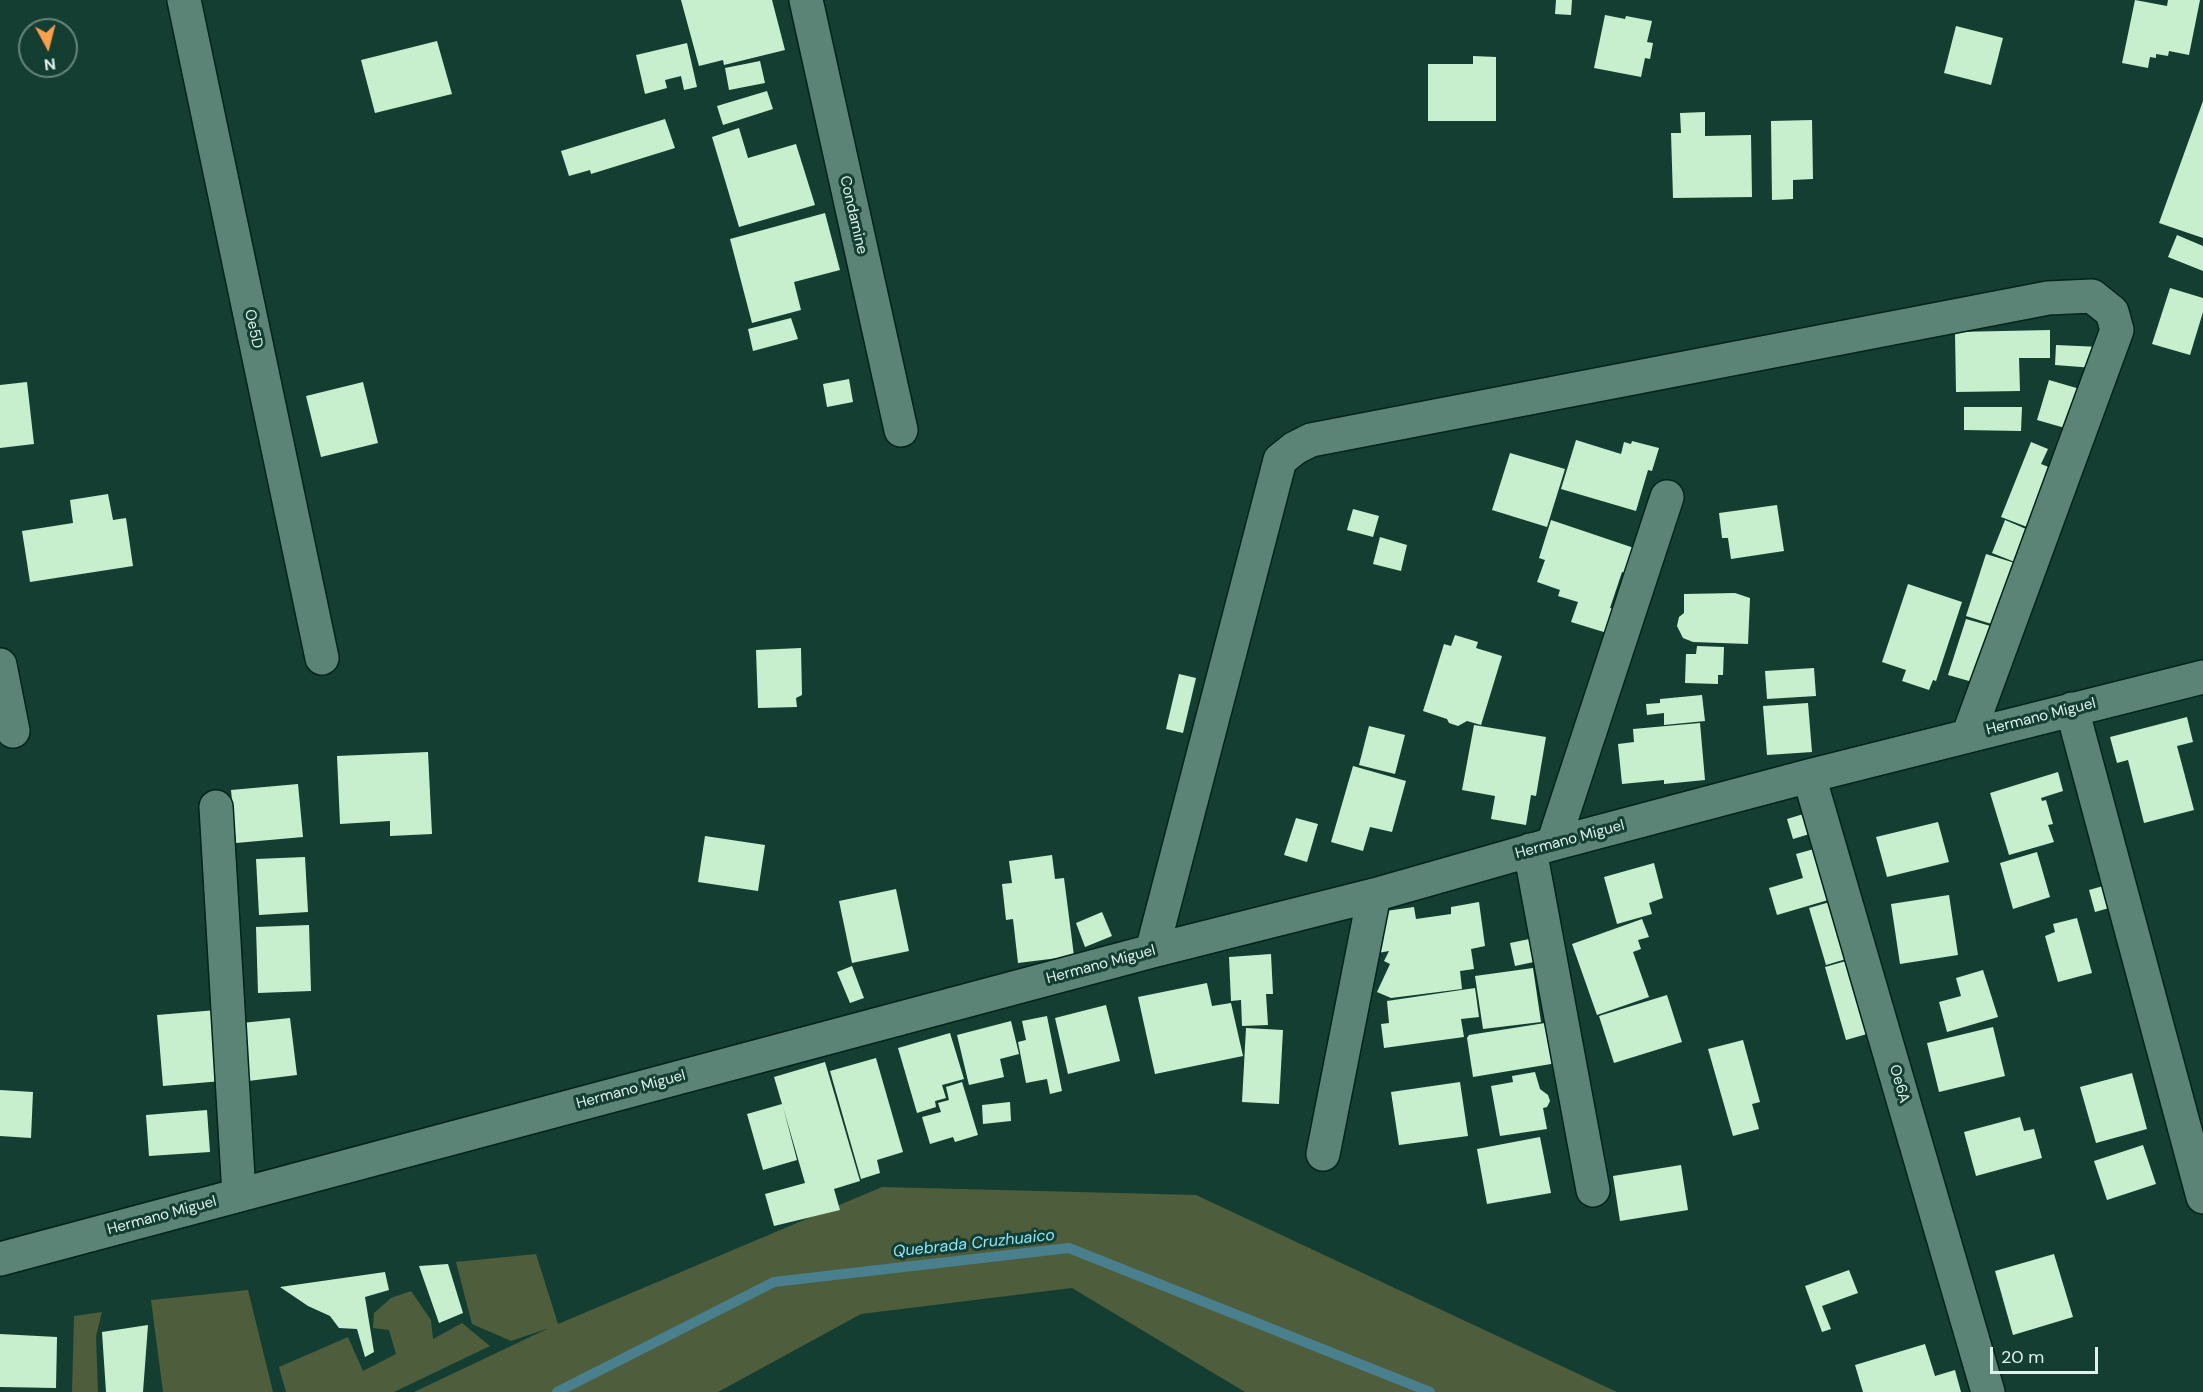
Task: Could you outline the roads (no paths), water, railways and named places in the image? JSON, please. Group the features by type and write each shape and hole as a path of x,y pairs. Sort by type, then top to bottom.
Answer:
{"street":[{"name":"Oe5D","path":"184,0 322,658"},
{"name":"Condamine","path":"806,0 901,430"},
{"path":"1152,951 1280,460 1295,448 1311,440 2048,298 2092,296 2112,312 2117,330 1968,735"},
{"path":"1593,1190 1542,847 1667,497"},
{"path":"0,665 13,730"},
{"name":"Hermano Miguel","path":"0,1259 1152,951 1374,895 1542,847 1809,776 2203,677"},
{"path":"2072,710 2203,1197"},
{"name":"Oe6A","path":"1809,776 1988,1392"},
{"path":"216,807 239,1195"},
{"path":"1323,1154 1374,895"}],"waterway":[{"name":"Quebrada Cruzhuaico","path":"557,1392 774,1282 1069,1248 1430,1392"}]}
